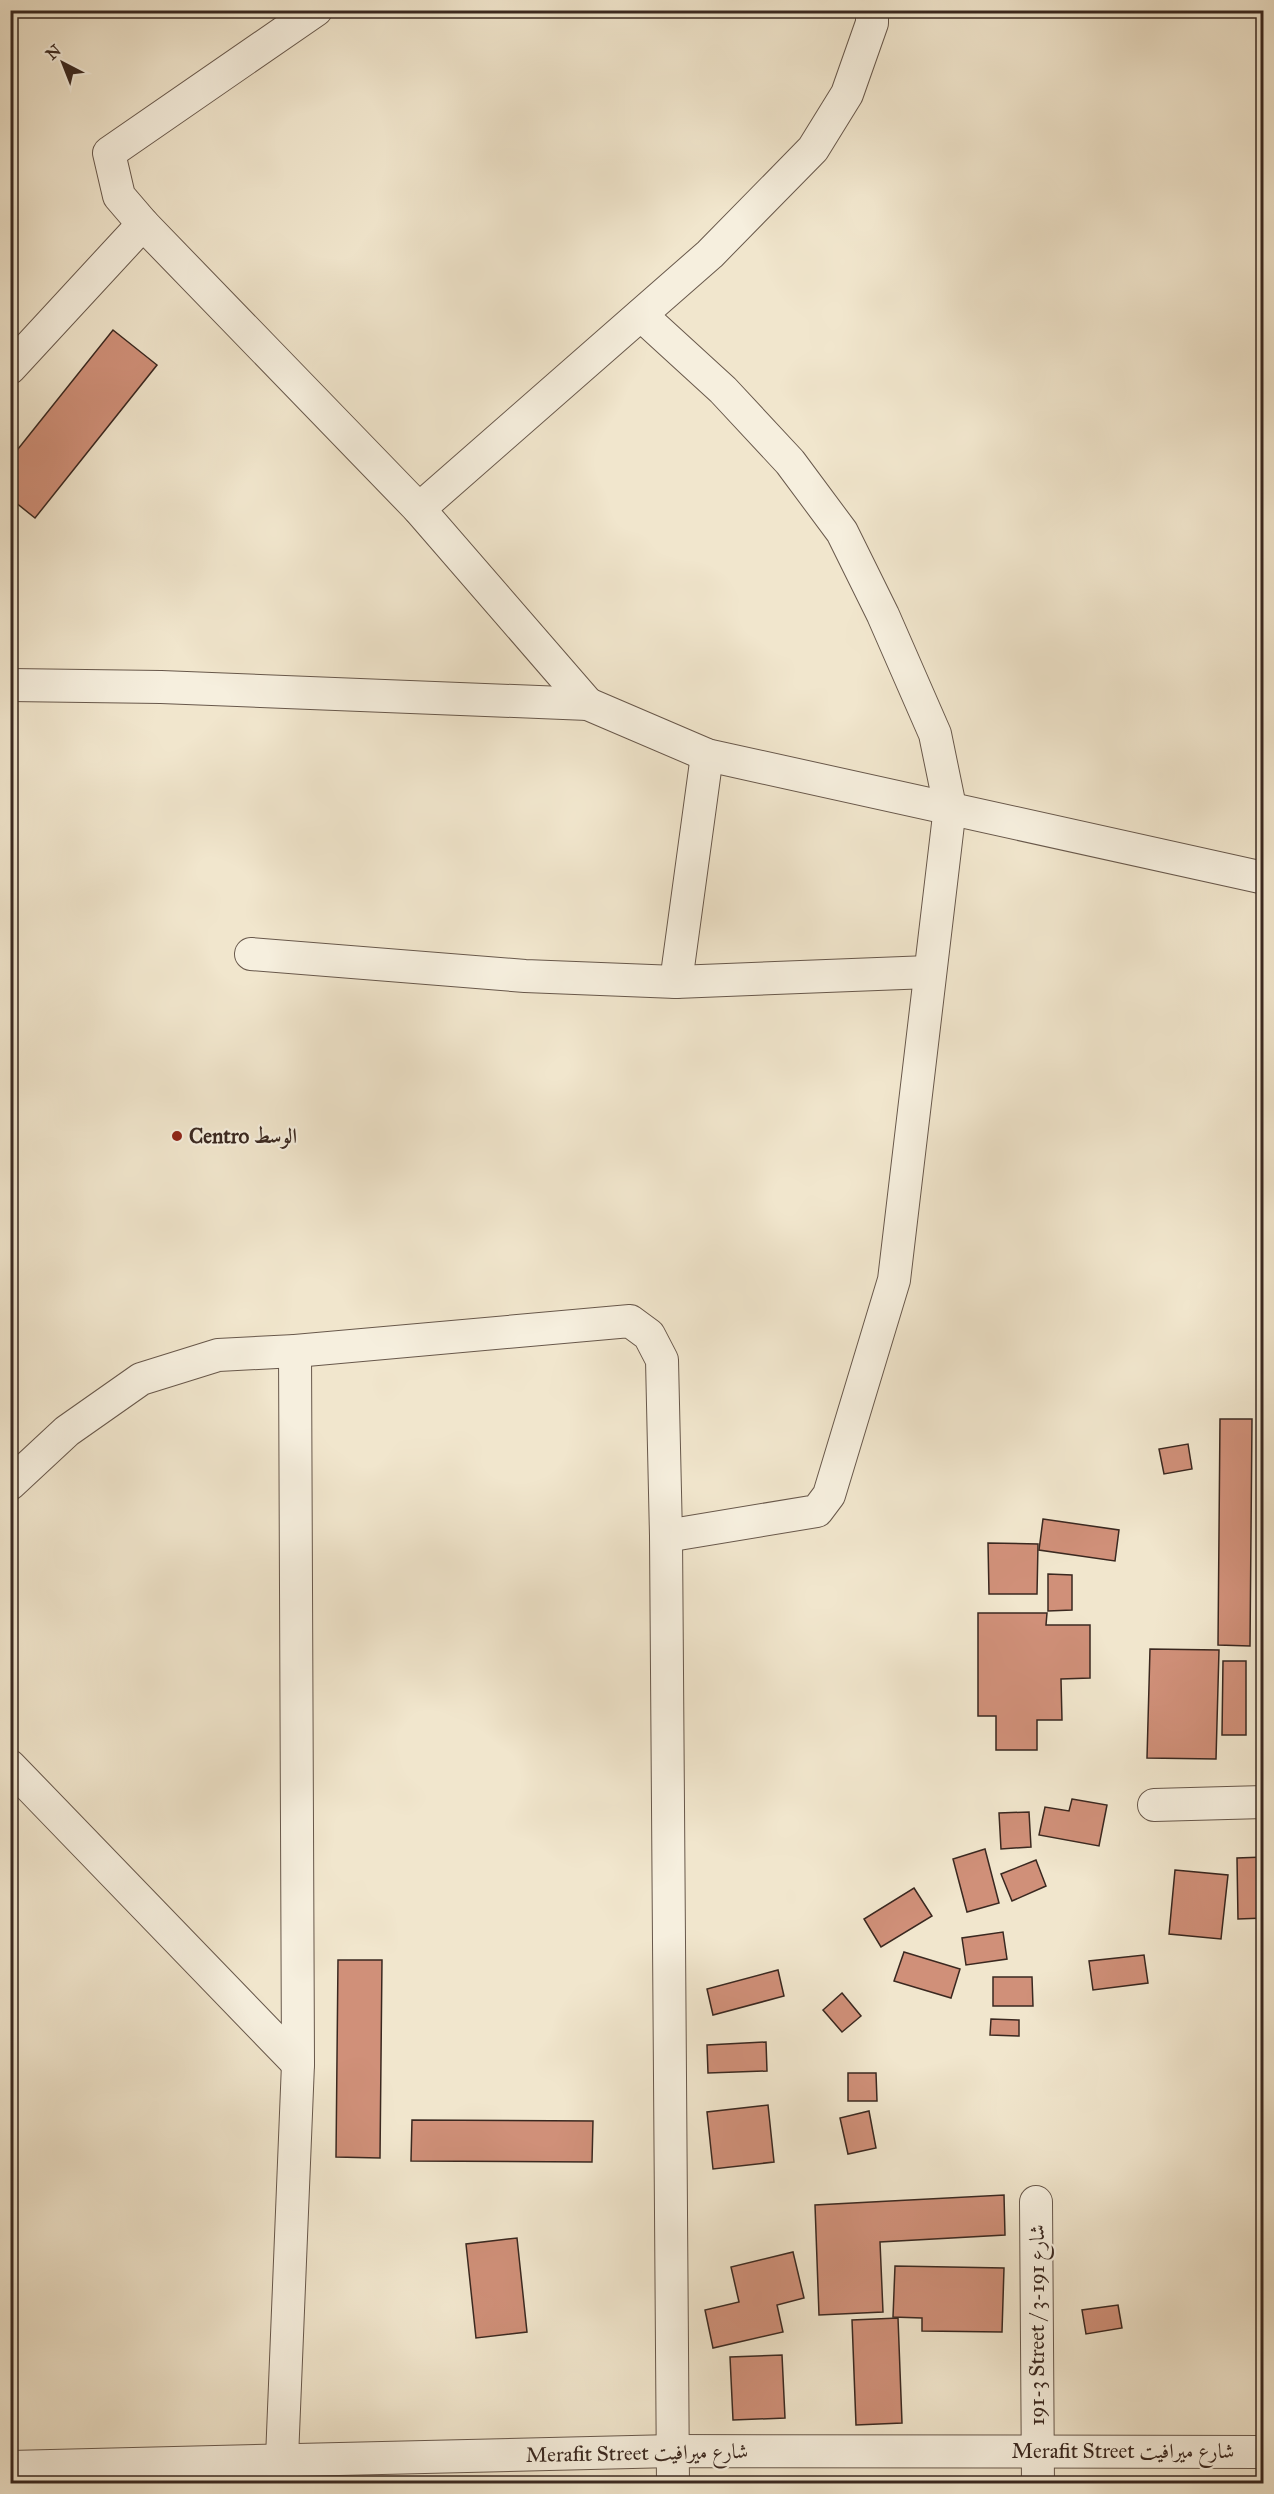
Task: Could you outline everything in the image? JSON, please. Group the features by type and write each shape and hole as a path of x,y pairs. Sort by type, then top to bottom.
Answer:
{"street":[{"path":"315,10 108,153 119,196 143,224 419,509 588,704"},
{"path":"419,509 710,254 813,149 847,94 872,23 872,10"},
{"path":"10,368 143,224"},
{"path":"640,315 723,390 790,462 842,532 883,615 935,734 950,807 894,1280 829,1495 817,1511 666,1536"},
{"path":"10,685 161,687 588,704 707,755 1263,878"},
{"path":"675,982 707,755"},
{"path":"251,954 525,976 675,982 930,972"},
{"path":"10,1484 67,1431 141,1379 218,1355 295,1351 630,1321 649,1335 662,1360 666,1536 673,2484"},
{"path":"281,2473 298,2064 295,1351"},
{"path":"10,1766 298,2064"},
{"path":"1154,1805 1263,1802"},
{"name":"191-3 Street / شارع 191-3","path":"1036,2202 1038,2484"},
{"name":"Merafit Street شارع ميرافيت","path":"10,2467 281,2473 673,2451 1263,2452"}],"building":[{"path":"113,330 157,365 35,518 10,498 10,459"},
{"path":"1220,1419 1252,1419 1250,1646 1218,1645"},
{"path":"1188,1444 1192,1469 1164,1474 1159,1449"},
{"path":"1043,1519 1119,1530 1115,1561 1039,1550"},
{"path":"988,1543 1038,1544 1037,1594 989,1594"},
{"path":"1048,1574 1072,1575 1072,1610 1048,1611"},
{"path":"978,1613 1047,1613 1046,1625 1090,1625 1090,1678 1061,1679 1062,1720 1037,1720 1037,1750 996,1750 996,1716 978,1716"},
{"path":"1150,1649 1219,1650 1216,1759 1147,1758"},
{"path":"1223,1661 1246,1661 1246,1735 1222,1735"},
{"path":"1072,1799 1107,1805 1099,1846 1039,1835 1045,1807 1069,1811"},
{"path":"1029,1812 1031,1847 1001,1849 999,1813"},
{"path":"985,1849 999,1903 967,1912 953,1859"},
{"path":"1264,1857 1264,1918 1238,1919 1237,1858"},
{"path":"1036,1860 1046,1886 1012,1901 1001,1874"},
{"path":"1175,1870 1228,1875 1221,1939 1169,1934"},
{"path":"914,1888 932,1916 881,1947 864,1919"},
{"path":"1003,1932 1007,1959 966,1965 962,1938"},
{"path":"904,1952 960,1969 951,1998 894,1981"},
{"path":"1144,1955 1148,1983 1093,1990 1089,1961"},
{"path":"338,1960 382,1960 380,2158 336,2157"},
{"path":"778,1970 784,1996 713,2015 707,1989"},
{"path":"993,1977 1032,1977 1033,2006 993,2006"},
{"path":"842,1993 861,2016 842,2032 823,2010"},
{"path":"991,2019 1019,2020 1019,2036 990,2035"},
{"path":"766,2042 767,2071 708,2073 707,2045"},
{"path":"848,2073 876,2073 877,2101 848,2101"},
{"path":"768,2105 774,2162 713,2169 707,2112"},
{"path":"869,2111 876,2148 848,2154 840,2118"},
{"path":"412,2120 593,2121 592,2162 411,2161"},
{"path":"1004,2195 1005,2235 880,2242 883,2312 819,2315 815,2205"},
{"path":"1258,2228 1264,2228 1264,2307 1260,2307"},
{"path":"517,2238 527,2332 476,2338 466,2244"},
{"path":"793,2252 804,2298 777,2305 783,2332 713,2348 705,2310 739,2302 731,2267"},
{"path":"895,2266 1004,2268 1002,2332 922,2331 922,2318 893,2317"},
{"path":"1118,2305 1122,2328 1086,2334 1082,2310"},
{"path":"898,2318 902,2423 856,2425 852,2320"},
{"path":"782,2355 785,2418 733,2420 730,2357"}],"place":[{"name":"Centro الوسط","path":"177,1136"}]}
